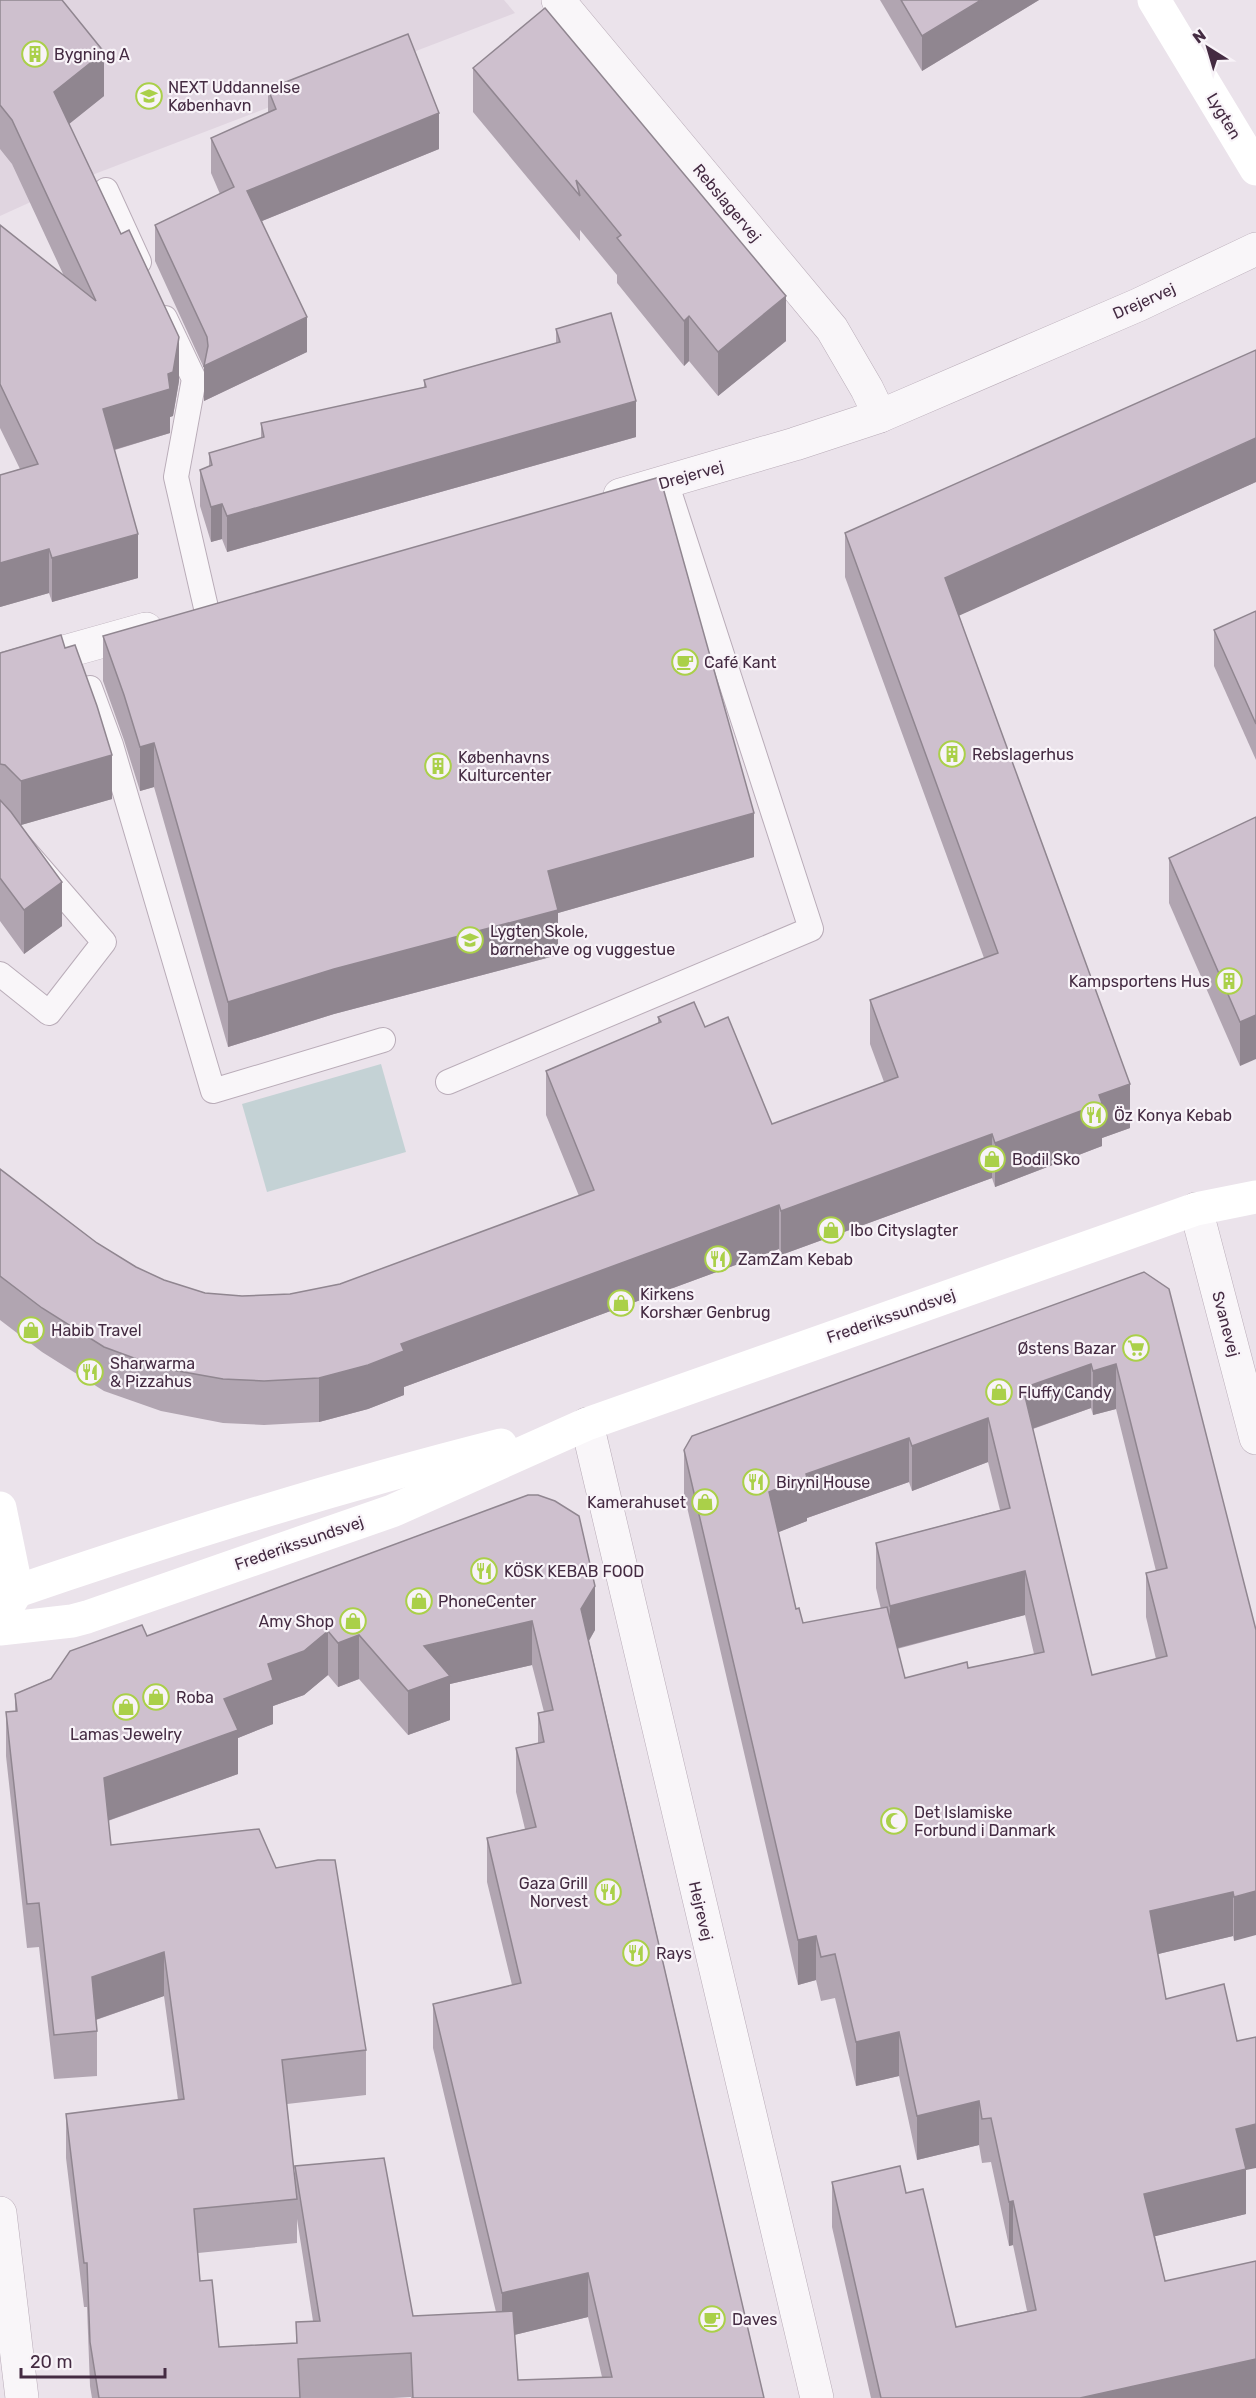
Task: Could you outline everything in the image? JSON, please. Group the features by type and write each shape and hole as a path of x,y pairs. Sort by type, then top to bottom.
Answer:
{"street":[{"name":"Rebslagervej","path":"558,0 832,329 880,416"},
{"name":"Lygten","path":"1154,0 1256,169"},
{"name":"Drejervej","path":"589,504 880,416 1138,305 1256,249"},
{"path":"0,670 241,603"},
{"name":"Frederikssundsvej","path":"1196,1209 1256,1174"},
{"name":"Frederikssundsvej","path":"0,1629 72,1621 87,1617 392,1511 587,1424 1196,1209 1256,1197"},
{"name":"Svanevej","path":"1196,1209 1256,1438"},
{"name":"Frederikssundsvej","path":"6,1601 101,1562 379,1476 587,1424"},
{"name":"Hejrevej","path":"587,1424 817,2398"},
{"path":"0,1508 6,1601"},
{"path":"0,2213 22,2398"}],"lane":[{"path":"106,190 194,380 176,477 207,612"},
{"path":"448,1082 811,929 666,482"},
{"path":"76,649 111,744 213,1091 383,1040"},
{"path":"0,822 104,942 49,1013 0,974"}],"shaded area":[{"name":"NEXT Uddannelse København","path":"0,0 504,0 515,13 79,180 0,216"},
{"path":"381,1064 406,1152 267,1192 242,1104"}],"building":[{"path":"0,0 62,0 104,52 54,92 121,234 129,230 179,337 173,372 168,374 170,389 103,409 138,534 52,558 49,549 0,563 0,475 38,464 0,384 0,225 96,301 12,120 0,105"},
{"path":"901,0 981,0 922,36"},
{"path":"545,8 786,296 718,352 689,316 684,321 617,238 621,235 576,180 580,196 473,68"},
{"path":"408,34 439,113 247,191 307,317 204,366 208,346 207,337 155,225 234,187 211,138 276,109 268,89"},
{"path":"611,313 636,401 227,516 222,504 211,507 200,470 212,465 209,453 264,437 261,423 426,387 424,380 560,342 556,329"},
{"path":"1256,350 1256,438 945,578 1130,1084 1099,1095 1102,1103 995,1143 992,1134 781,1211 779,1205 401,1344 404,1351 368,1365 319,1378 264,1381 223,1379 161,1368 104,1347 42,1308 0,1276 0,1169 97,1243 136,1267 164,1280 205,1293 242,1296 290,1294 340,1284 594,1190 546,1071 661,1022 658,1017 694,1002 705,1027 728,1017 772,1124 898,1077 870,1000 998,953 845,533"},
{"name":"Københavns Kulturcenter","path":"660,477 754,813 548,871 558,910 334,969 228,1002 154,743 140,747 103,636"},
{"path":"1256,611 1256,724 1214,630"},
{"path":"61,635 65,648 75,645 112,755 21,781 5,765 0,764 0,653"},
{"path":"0,800 62,882 24,910 0,878"},
{"name":"Kampsportens Hus","path":"1256,817 1256,1015 1240,1022 1169,858"},
{"path":"1144,1272 1169,1289 1256,1630 1256,1891 1234,1897 1233,1892 1150,1911 1166,1999 1224,1984 1237,2041 1256,2037 1256,2124 1236,2129 1246,2169 1144,2194 1165,2281 1256,2261 1256,2359 1080,2398 881,2398 832,2182 900,2166 906,2193 923,2189 956,2327 1036,2310 1013,2201 1009,2202 991,2118 982,2119 979,2101 917,2116 899,2032 856,2042 835,1954 821,1957 816,1936 798,1940 684,1450 692,1436","holes":["1091,1364 1093,1371 1116,1364 1167,1568 1146,1573 1167,1656 1092,1675 1023,1388","988,1418 1010,1508 876,1543 890,1606 1025,1571 1044,1652 968,1668 967,1662 905,1678 887,1607 803,1623 799,1608 796,1609 769,1492 807,1477 806,1474 909,1438 912,1446"]},
{"path":"528,1495 538,1495 555,1501 579,1516 595,1586 581,1609 764,2398 413,2398 411,2353 298,2359 300,2398 99,2398 90,2342 87,2263 84,2263 66,2114 184,2099 164,1952 92,1977 97,2031 54,2035 39,1903 27,1904 6,1712 17,1711 15,1694 51,1679 70,1651 142,1625 147,1636","holes":["532,1621 553,1710 538,1713 544,1742 516,1748 536,1827 487,1838 521,1983 433,2004 502,2293 588,2273 612,2377 518,2380 513,2311 413,2316 384,2158 295,2166 320,2321 296,2322 297,2343 219,2347 212,2280 200,2281 194,2209 297,2199 282,2060 366,2050 335,1860 318,1860 276,1868 259,1829 111,1845 104,1778 238,1730 224,1699 273,1680 268,1664 304,1651 328,1631 338,1643 359,1635 408,1691 450,1676 424,1646"]}],"place":[{"name":"Bygning A","path":"35,54"},
{"name":"NEXT Uddannelse København","path":"149,96"},
{"name":"Café Kant","path":"685,662"},
{"name":"Rebslagerhus","path":"952,754"},
{"name":"Københavns Kulturcenter","path":"438,766"},
{"name":"Lygten Skole, børnehave og vuggestue","path":"470,940"},
{"name":"Kampsportens Hus","path":"1229,981"},
{"name":"Öz Konya Kebab","path":"1094,1115"},
{"name":"Bodil Sko","path":"992,1159"},
{"name":"Ibo Cityslagter","path":"831,1230"},
{"name":"ZamZam Kebab","path":"718,1259"},
{"name":"Kirkens Korshær Genbrug","path":"621,1303"},
{"name":"Habib Travel","path":"31,1330"},
{"name":"Østens Bazar","path":"1136,1348"},
{"name":"Sharwarma & Pizzahus","path":"90,1372"},
{"name":"Fluffy Candy","path":"999,1392"},
{"name":"Biryni House","path":"756,1482"},
{"name":"Kamerahuset","path":"705,1502"},
{"name":"KÖSK KEBAB FOOD","path":"484,1571"},
{"name":"PhoneCenter","path":"419,1601"},
{"name":"Amy Shop","path":"353,1621"},
{"name":"Roba","path":"156,1697"},
{"name":"Lamas Jewelry","path":"126,1707"},
{"name":"Det Islamiske Forbund i Danmark","path":"894,1821"},
{"name":"Gaza Grill Norvest","path":"608,1892"},
{"name":"Rays","path":"636,1953"},
{"name":"Daves","path":"712,2319"}]}
